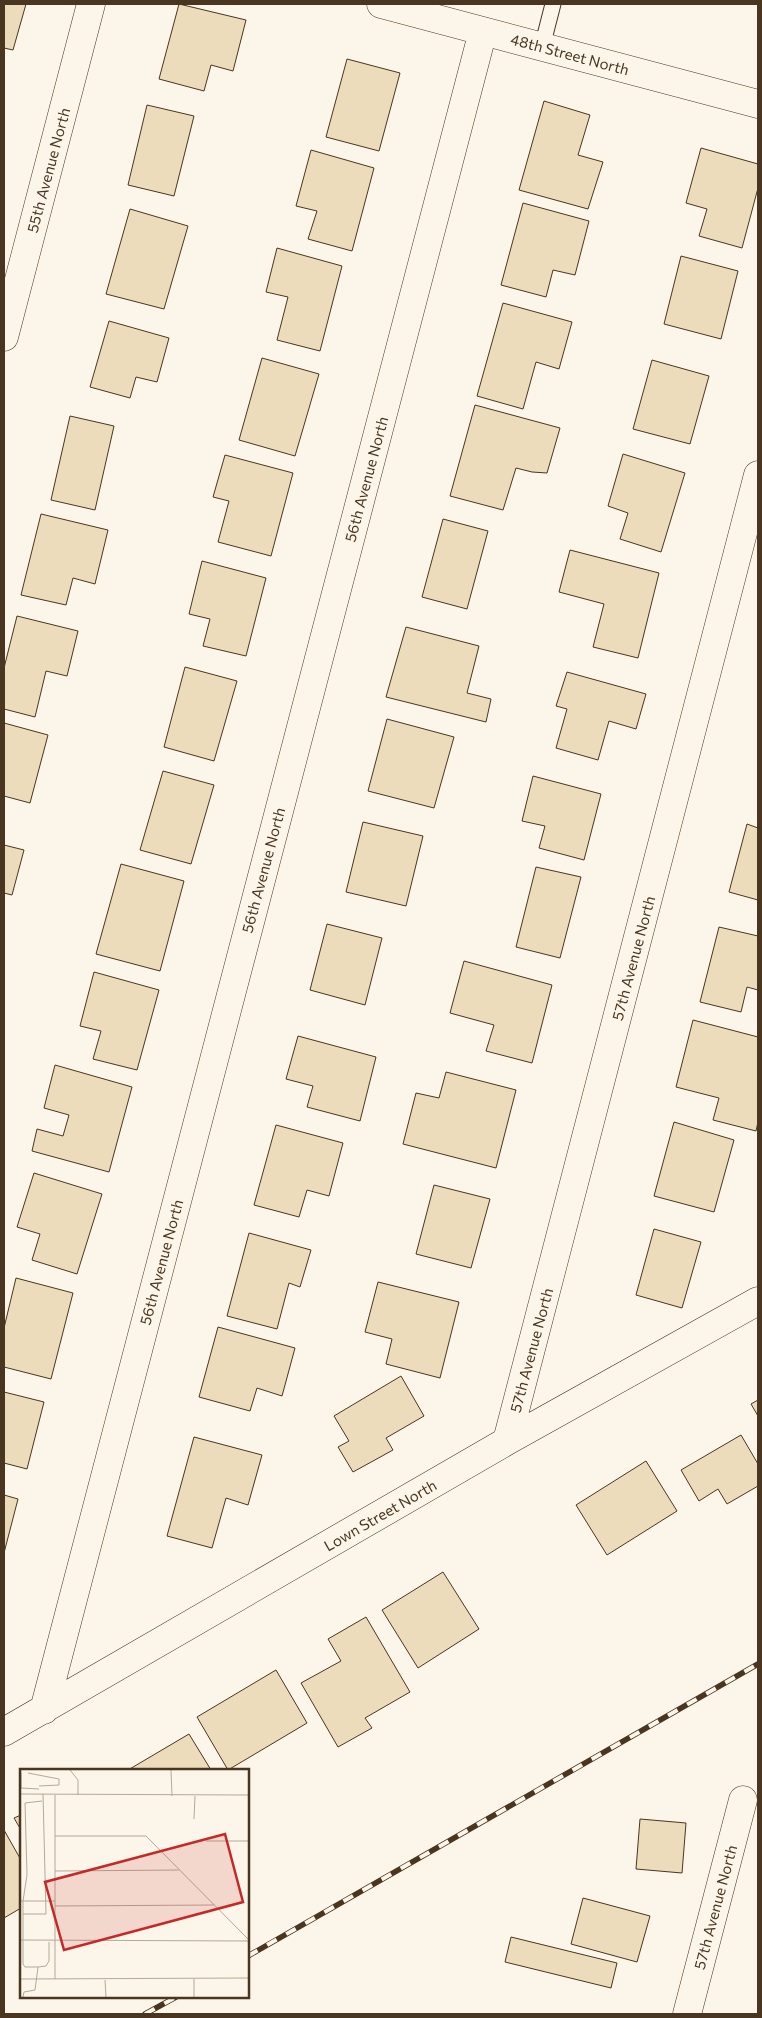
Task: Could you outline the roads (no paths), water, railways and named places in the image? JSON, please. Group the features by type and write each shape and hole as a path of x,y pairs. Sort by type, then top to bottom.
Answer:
{"street":[{"name":"55th Avenue North","path":"4,337 92,4"},
{"name":"48th Street North","path":"381,4 758,104"},
{"name":"56th Avenue North","path":"44,1710 483,31"},
{"name":"57th Avenue North","path":"507,1441 758,475"},
{"name":"Lown Street North","path":"4,1732 507,1441 758,1301"},
{"name":"57th Avenue North","path":"687,2014 743,1800"}],"lane":[{"path":"542,47 553,4"}],"railway":[{"path":"249,1955 758,1664"},
{"path":"145,2014 174,1998"}]}
